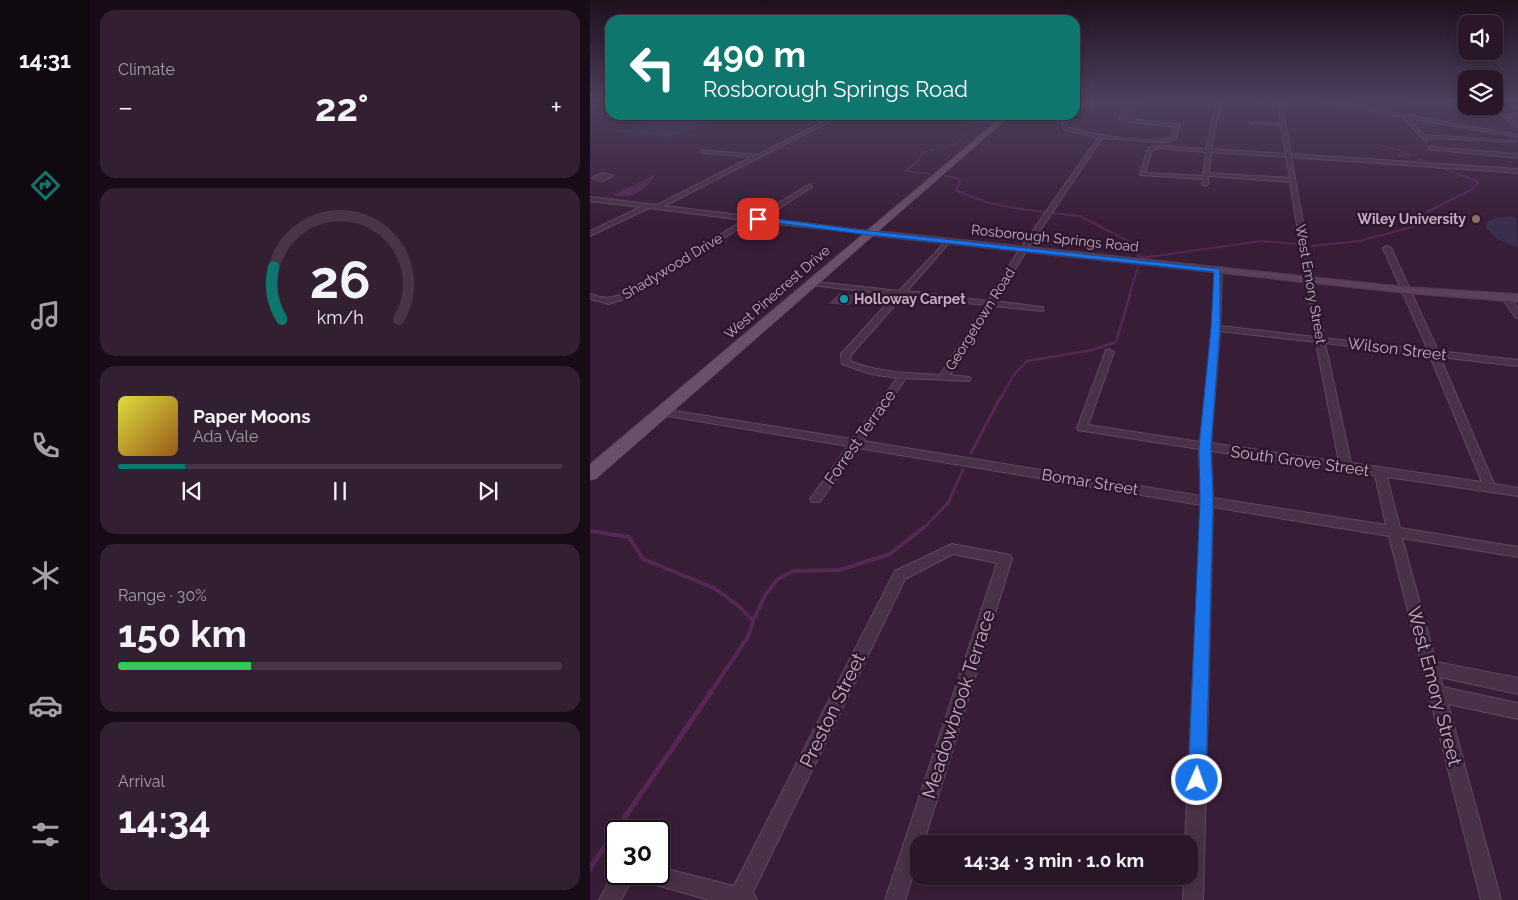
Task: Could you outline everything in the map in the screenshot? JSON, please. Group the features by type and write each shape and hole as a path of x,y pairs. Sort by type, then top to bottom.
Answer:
{"main road":[{"name":"West Pinecrest Drive","path":"590,474 977,142"}],"street":[{"path":"658,207 785,142"},
{"name":"Georgetown Road","path":"943,377 948,372 1023,250 1097,142"},
{"path":"1206,179 1211,142"},
{"name":"West Emory Street","path":"1286,142 1320,340 1346,468"},
{"path":"1426,142 1434,154"},
{"path":"1292,180 1206,179 1142,174 1150,149 1154,147 1288,154 1518,171"},
{"path":"1430,148 1518,156"},
{"path":"703,151 756,156"},
{"path":"1438,160 1442,166"},
{"path":"590,182 597,179"},
{"name":"Shadywood Drive","path":"590,296 597,301 605,302 622,298 810,186"},
{"name":"Rosborough Springs Road","path":"590,199 947,242 1406,290 1513,299"},
{"path":"590,234 648,206"},
{"path":"947,242 846,354 845,362 853,366 904,376 966,379"},
{"path":"1388,248 1490,488"},
{"path":"1193,900 1207,501 1205,447 1216,328 1218,270"},
{"path":"812,283 1040,309"},
{"path":"1513,299 1518,315"},
{"name":"Wilson Street","path":"1216,328 1518,363"},
{"name":"South Grove Street","path":"1108,352 1082,428 1518,492"},
{"name":"Forrest Terrace","path":"816,499 904,376"},
{"name":"Bomar Street","path":"662,412 1518,552"},
{"name":"West Emory Street","path":"1380,473 1491,900"},
{"name":"Preston Street","path":"743,899 900,575 952,549"},
{"name":"Meadowbrook Terrace","path":"895,900 1005,559 952,549"},
{"path":"1431,668 1518,686"},
{"path":"1438,694 1518,711"},
{"path":"670,880 743,899"},
{"path":"609,900 618,885"}],"shaded area":[{"path":"656,174 648,185 632,195 613,195"},
{"path":"1511,216 1518,219 1516,221 1518,248 1497,239 1486,228 1487,222 1495,218"}],"building":[{"name":"Holloway Carpet","path":"839,293 860,295 849,306 827,304"}],"waterway":[{"path":"929,151 958,142"},
{"path":"1375,144 1400,151"},
{"path":"930,174 905,171 919,161 922,153 933,150"},
{"path":"1400,151 1411,155"},
{"path":"1399,156 1408,155"},
{"path":"1419,159 1428,163"},
{"path":"1312,246 1360,241 1419,225 1427,212 1471,190 1479,182 1440,167"},
{"path":"945,176 957,178 960,181 956,190 977,199 1045,212"},
{"path":"1052,213 1080,216 1132,243 1138,248 1138,256 1142,257"},
{"path":"1141,258 1262,241 1296,244"},
{"path":"1129,296 1138,266"},
{"path":"1000,399 1013,376 1027,361 1092,350 1116,342 1130,295"},
{"path":"971,453 1000,398"},
{"path":"923,529 948,503 963,470"},
{"path":"753,621 765,595 778,579 793,571 840,570 890,554 924,527"},
{"path":"590,531 629,537 643,559 714,588 740,607 753,621"},
{"path":"710,693 748,637 753,621"},
{"path":"590,868 711,692"}],"place":[{"name":"Wiley University","path":"1476,219"},
{"name":"Holloway Carpet","path":"844,299"}],"route":[{"path":"758,219 861,232 1218,270 1216,328 1205,447 1207,501 1197,780"}]}
